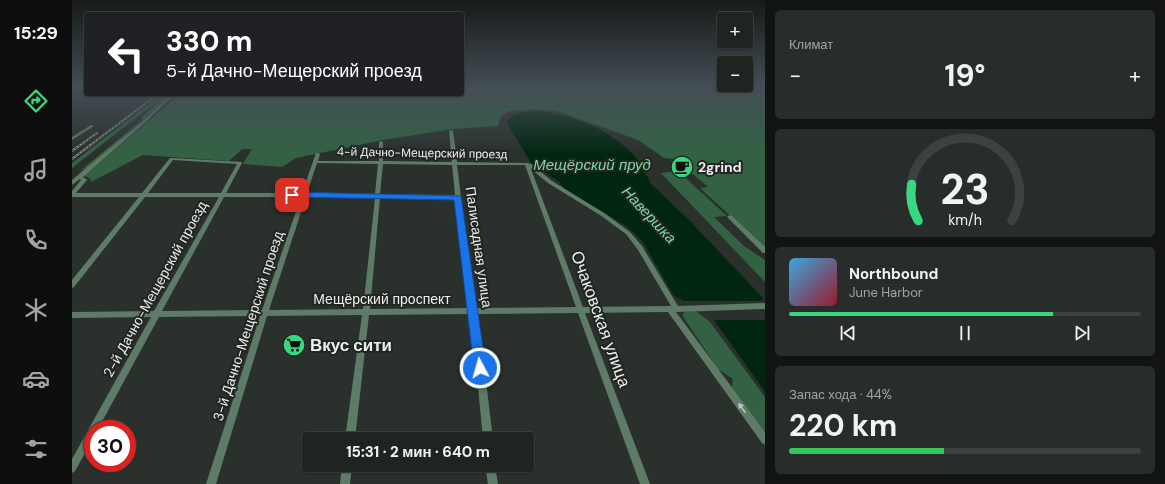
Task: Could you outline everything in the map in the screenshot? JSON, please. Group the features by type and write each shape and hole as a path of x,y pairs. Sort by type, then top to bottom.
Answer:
{"street":[{"path":"72,183 157,110"},
{"path":"72,140 92,126"},
{"name":"Палисадная улица","path":"451,130 458,197 474,311 487,432"},
{"path":"351,432 366,312 382,163 381,142"},
{"name":"3-й Дачно-Мещерский проезд","path":"211,484 265,312 317,162 318,154"},
{"name":"2-й Дачно-Мещерский проезд","path":"98,420 240,163 172,159 141,196"},
{"name":"4-й Дачно-Мещерский проезд","path":"317,162 527,164"},
{"path":"527,164 550,182 602,214 628,233 640,248 673,309 765,440"},
{"name":"Очаковская улица","path":"527,164 645,484"},
{"path":"72,194 84,182 84,180 80,177"},
{"path":"72,194 141,196 305,195 458,197"},
{"path":"72,286 141,196"},
{"path":"730,217 765,251"},
{"name":"Мещёрский проспект","path":"72,315 673,309 765,306"},
{"name":"2-й Дачно-Мещерский проезд","path":"72,468 84,446"},
{"path":"345,484 346,472"},
{"path":"491,472 493,484"}],"shaded area":[{"path":"142,110 147,110 72,168 72,163"},
{"path":"151,110 155,110 89,167 80,171 143,119 141,118"},
{"path":"162,110 528,110 510,111 501,116 498,126 453,129 383,140 296,158 282,167 243,164 252,149 242,149 229,161 143,155 91,182 90,178 84,176"},
{"path":"541,110 765,110 765,248 700,188 708,187 675,159 664,158 638,140 557,111"},
{"path":"678,171 727,216 714,217 744,246 765,260 765,282 661,173"},
{"path":"696,311 710,322 765,397 765,432 732,388 733,379 718,369 682,315 685,312"}],"water":[{"name":"Мещёрский пруд","path":"538,111 553,113 583,122 612,137 624,146 644,169 643,172 650,180 649,182 689,220 763,298 761,301 684,301 674,296 643,242 628,227 565,189 559,182 532,164 507,123 512,116 516,114"},
{"path":"714,320 765,320 765,392"}],"railway":[{"path":"72,159 137,110"},
{"path":"72,151 97,133"}],"place":[{"name":"2grind","path":"682,167"},
{"name":"Вкус сити","path":"294,345"}],"route":[{"path":"292,195 458,197 474,311 480,368"}],"water label":[{"name":"Навершка","path":"649,215"}]}
